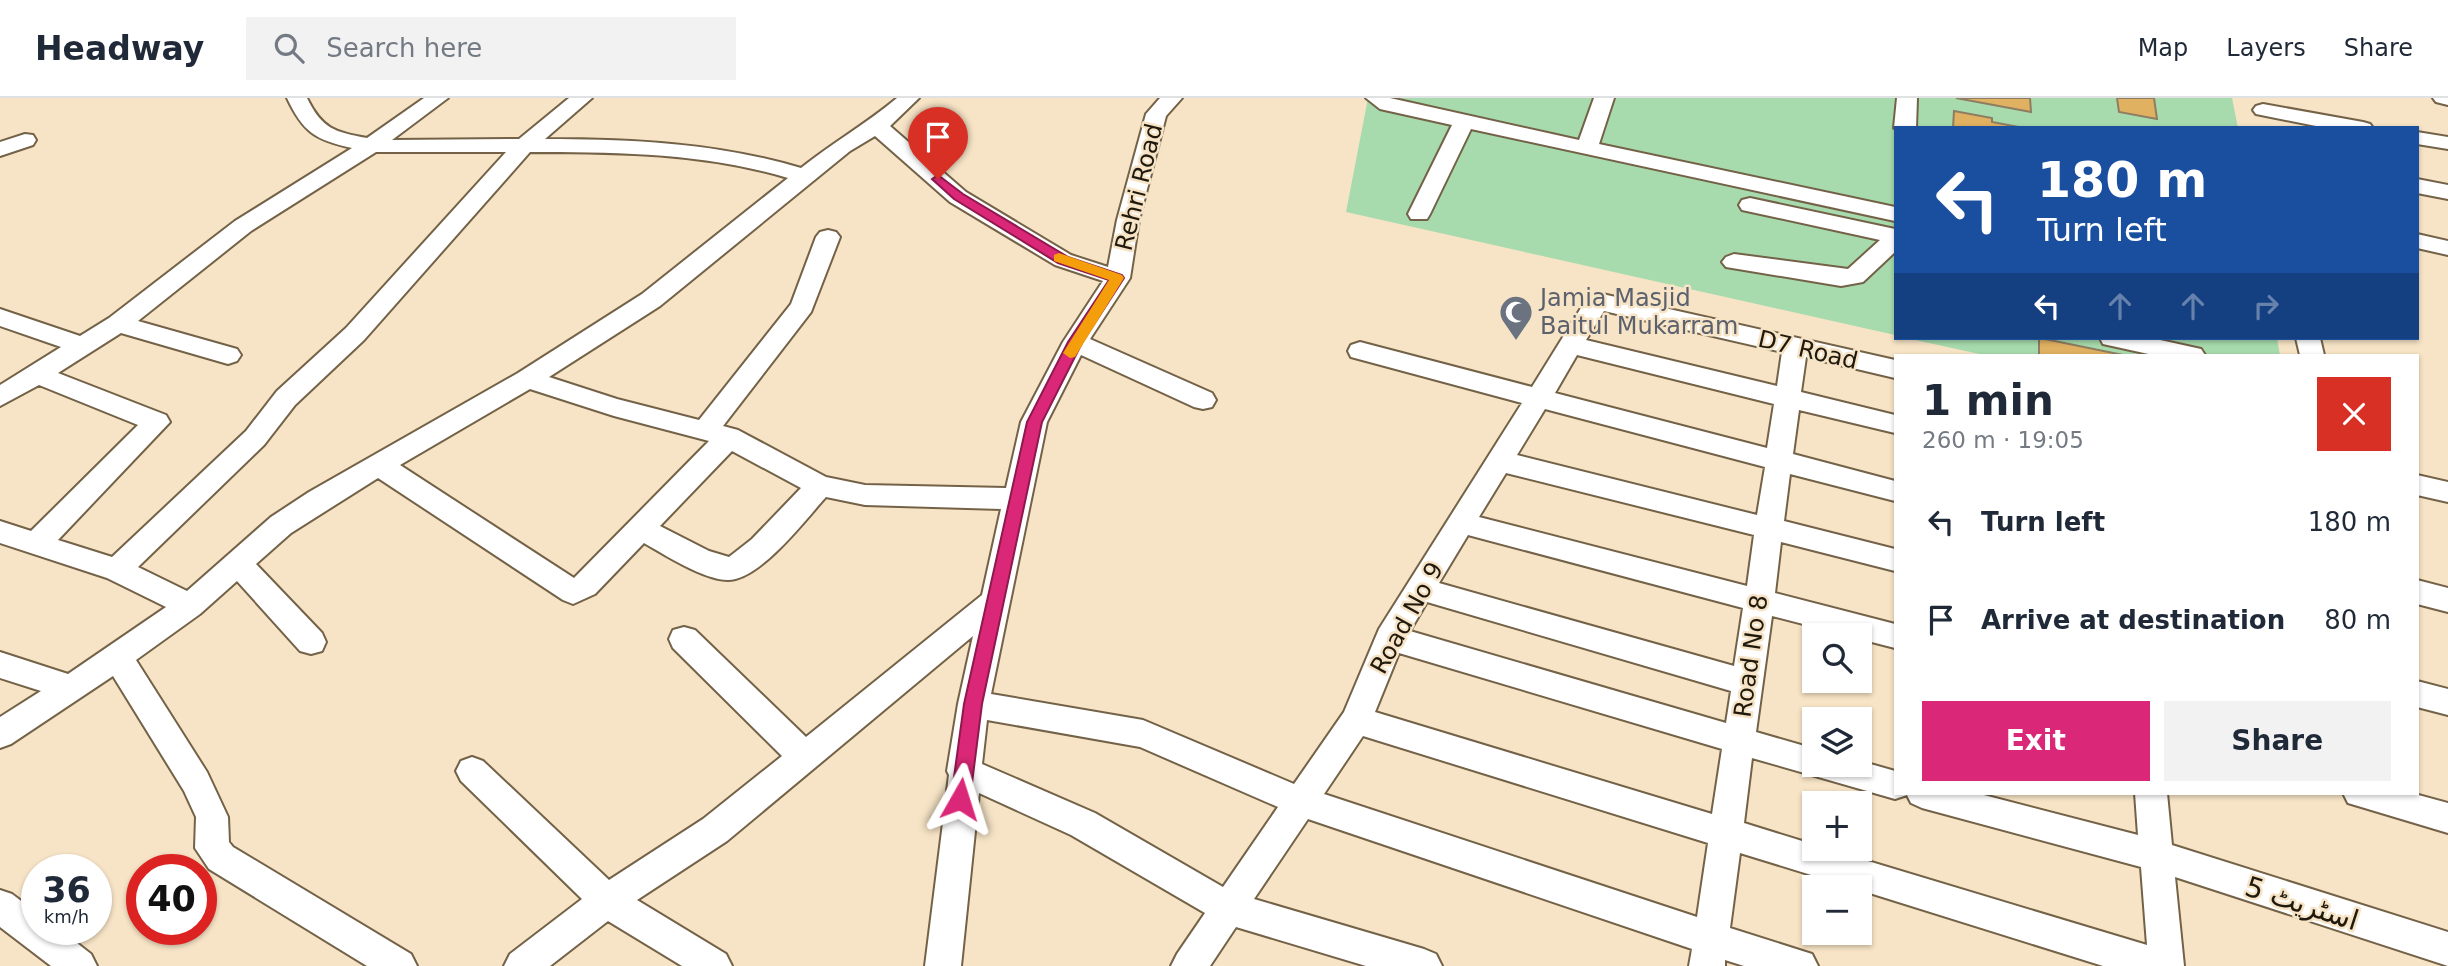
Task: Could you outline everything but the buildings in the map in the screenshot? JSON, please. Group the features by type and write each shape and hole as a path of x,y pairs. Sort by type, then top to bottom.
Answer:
{"street":[{"path":"297,98 308,121 315,128 328,136 370,146 669,150 750,160 804,176"},
{"path":"0,397 117,324 243,226 370,146 438,98"},
{"path":"117,570 255,438 286,398 355,334 524,146 582,98"},
{"path":"0,734 190,606 237,562 291,518 378,464 527,379 651,300 842,146 877,126 909,98"},
{"name":"Rehri Road","path":"943,966 963,771 973,704 1034,422 1075,342 1118,278 1128,220 1156,114 1172,98"},
{"path":"1376,98 1387,106 1894,214"},
{"path":"1587,148 1604,98"},
{"path":"1905,126 1908,98"},
{"path":"2443,98 2448,99"},
{"path":"2263,112 2350,126"},
{"path":"1419,214 1464,122"},
{"path":"877,126 958,197 1063,260 1118,278"},
{"path":"2419,138 2448,143"},
{"path":"0,150 25,140"},
{"path":"2419,186 2448,192"},
{"path":"1750,205 1894,238"},
{"path":"378,464 573,592 585,586 642,529 717,433 771,342 802,306 828,237"},
{"path":"1734,262 1841,278 1855,276 1894,239"},
{"path":"2419,241 2448,247"},
{"name":"Road No 9","path":"1189,966 1356,720 1390,638 1598,302"},
{"name":"D7 Road","path":"1598,302 1894,369"},
{"path":"0,317 83,346"},
{"path":"117,324 228,355"},
{"path":"2121,340 2187,354"},
{"path":"1075,342 1203,400"},
{"path":"1572,345 1894,424"},
{"name":"Road No 8","path":"1709,953 1795,347"},
{"path":"1360,351 1894,491"},
{"path":"36,544 157,422 37,374"},
{"path":"527,379 614,407 717,433 820,486 865,495 1017,499"},
{"path":"1500,460 1894,560"},
{"path":"2419,485 2448,492"},
{"path":"642,529 720,567 736,568 750,558 820,486"},
{"path":"1462,523 1894,636"},
{"path":"0,532 117,570 190,606"},
{"path":"237,562 311,642"},
{"path":"1421,589 1747,683"},
{"path":"2419,593 2448,600"},
{"path":"522,966 607,901 715,830 995,601"},
{"path":"1390,638 1802,760"},
{"path":"684,639 805,757"},
{"path":"118,657 196,782 212,817 212,848 221,858 399,966"},
{"path":"0,665 72,688"},
{"path":"2419,695 2448,702"},
{"path":"973,704 1143,734 1302,802 1709,953 1800,966"},
{"path":"1356,720 2159,966"},
{"path":"472,771 607,901 714,966"},
{"path":"963,771 1083,824 1228,908 1424,966"},
{"path":"1865,777 1894,785"},
{"name":"اسٹریٹ 5","path":"1929,795 2157,856 2448,949"},
{"path":"2151,795 2166,966"},
{"path":"2366,795 2448,817"},
{"path":"0,906 79,966"}],"green space":[{"path":"1368,98 2232,98 2238,126 1894,126 1894,335 1346,212"},
{"path":"1915,340 2277,340 2280,354 1979,354"}],"slow traffic":[{"path":"1059,258 1118,278 1070,353"}],"place":[{"name":"Jamia Masjid Baitul Mukarram","path":"1516,342"}],"route":[{"path":"938,179 958,197 1063,260 1118,278 1075,342 1034,422 973,704 960,799"}]}
